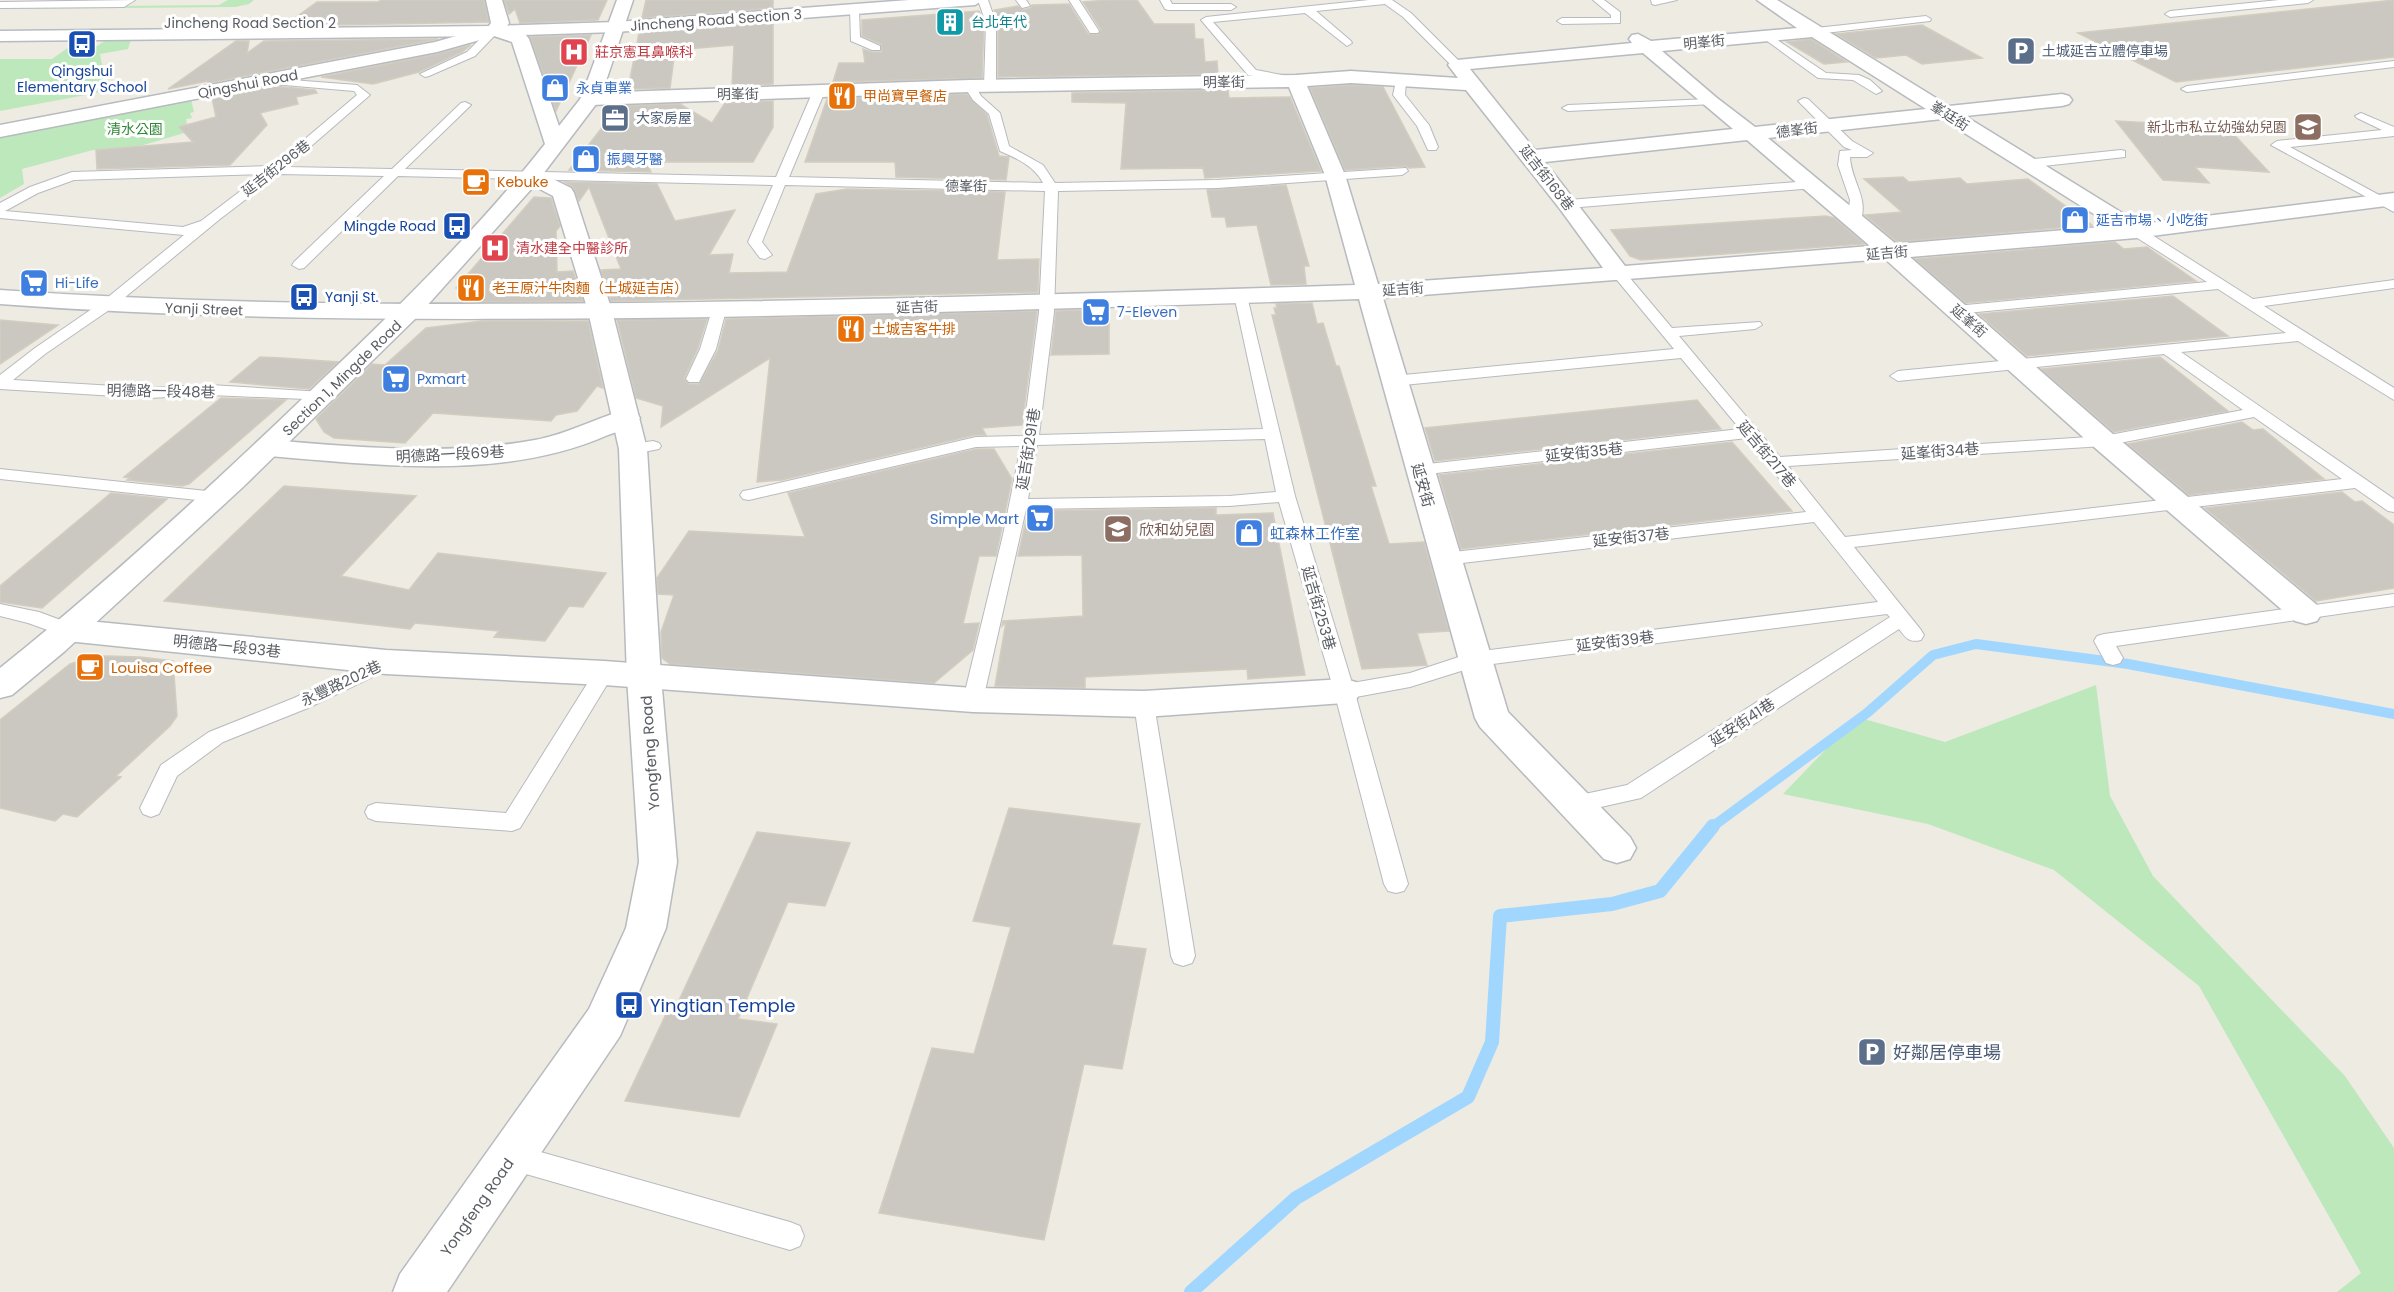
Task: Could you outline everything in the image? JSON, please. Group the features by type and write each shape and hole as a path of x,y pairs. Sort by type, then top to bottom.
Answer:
{"street":[{"path":"495,0 497,27 520,39 555,145"},
{"name":"Section 1, Mingde Road","path":"0,686 67,630 216,497 323,397 408,313 531,176 590,99 625,0"},
{"name":"Jincheng Road Section 3","path":"618,22 835,0"},
{"name":"Jincheng Road Section 3","path":"497,27 855,11 975,0"},
{"name":"峯廷街","path":"1765,0 2136,231"},
{"name":"Jincheng Road Section 2","path":"2,34 497,27"},
{"name":"Qingshui Road","path":"0,131 437,47 497,27"},
{"name":"延峯街","path":"1630,32 1710,102 1753,135 1891,252 2104,441 2306,613"},
{"name":"明峯街","path":"1457,65 1816,32"},
{"path":"1457,65 1472,85"},
{"name":"明峯街","path":"590,99 970,86 1296,81 1351,77 1472,85"},
{"name":"延安街","path":"1296,81 1335,175 1492,718 1617,848"},
{"name":"延吉街168巷","path":"1472,85 1568,204 1618,274"},
{"name":"德峯街","path":"1531,157 1753,135 2062,100"},
{"name":"Yongfeng Road","path":"418,1292 605,1022 646,928 658,862 644,677 640,557 627,505 637,438 563,193 531,176"},
{"name":"延吉街","path":"408,313 720,310 1367,292 1618,274 2136,231 2390,203"},
{"name":"Yanji Street","path":"0,297 108,305 408,313"},
{"name":"明德路一段69巷","path":"269,448 379,457 478,456 502,454 571,440 637,438"},
{"name":"明德路一段93巷","path":"67,630 386,662"},
{"name":"永豐路202巷","path":"386,662 604,673 973,700 1144,704 1344,691"}],"lane":[{"path":"0,5 124,4 130,0"},
{"path":"983,0 995,20 990,86"},
{"path":"1074,0 1094,31"},
{"path":"1165,0 1168,7 1254,8 1255,14"},
{"path":"1562,21 1616,21 1616,14 1598,0"},
{"path":"1655,2 1672,0"},
{"path":"2170,14 2308,0"},
{"path":"1296,81 1252,73 1206,20 1387,1 1407,15 1457,65"},
{"path":"1307,9 1347,43"},
{"path":"855,11 855,39 876,48"},
{"path":"1816,32 1926,19"},
{"path":"425,74 468,58 482,47 497,27"},
{"path":"1767,36 1822,76 1830,79 1849,76 1861,79 1876,91"},
{"path":"2187,89 2394,64"},
{"name":"延吉街296巷","path":"0,383 40,351 108,305 214,216 276,170 364,95 357,88 265,81"},
{"path":"1401,81 1399,95 1423,125 1432,147"},
{"path":"970,86 977,98 994,113 1004,148 1036,163 1051,187"},
{"path":"765,255 755,242 819,91"},
{"path":"1804,101 1848,144 1867,153 1844,154 1843,168 1857,193 1859,206 1854,222"},
{"path":"1569,108 1710,102"},
{"path":"298,265 465,105"},
{"path":"2361,116 2394,131"},
{"path":"2390,203 2277,146 2394,131"},
{"path":"2025,164 2121,154"},
{"name":"德峯街","path":"0,208 34,190 72,177 276,170 1051,187 1217,184 1401,171"},
{"path":"1568,204 1810,185"},
{"name":"延吉街291巷","path":"973,700 1019,504 1031,441 1049,302 1051,187"},
{"path":"0,214 185,231 214,216"},
{"path":"2136,231 2394,395"},
{"name":"延吉街217巷","path":"1618,274 1749,433 1776,462 1902,621"},
{"path":"2249,303 2394,284"},
{"path":"1956,310 2219,285"},
{"name":"延吉街253巷","path":"1241,296 1286,496 1344,691 1396,884"},
{"path":"694,379 708,349 720,310"},
{"path":"1668,333 1755,325"},
{"path":"1898,376 2301,336"},
{"path":"2168,350 2394,507"},
{"path":"1393,381 1684,353"},
{"path":"2375,383 2394,381"},
{"name":"明德路一段48巷","path":"0,383 149,393 210,390 323,397"},
{"name":"延峯街34巷","path":"1776,462 2104,441 2257,412"},
{"name":"延安街35巷","path":"1419,470 1749,433"},
{"path":"749,495 976,442 1272,434"},
{"path":"0,474 216,497"},
{"path":"1839,543 2178,505 2358,482"},
{"path":"1019,504 1229,501 1286,496"},
{"name":"延安街37巷","path":"1445,559 1817,516"},
{"path":"2113,658 2104,641 2394,600"},
{"path":"0,610 32,617 67,630"},
{"name":"延安街39巷","path":"1344,691 1388,686 1442,672 1474,659 1902,621"},
{"name":"延安街41巷","path":"1574,804 1633,792 1902,621"},
{"name":"永豐路202巷","path":"151,808 169,771 216,737 301,703 386,662"},
{"path":"376,812 512,822 604,673"},
{"path":"1144,704 1183,956"},
{"path":"512,1157 790,1236"}],"green space":[{"path":"228,0 254,0 249,4 235,7 0,9 0,7 219,5"},
{"path":"108,39 131,39 128,49 100,54 107,91 0,111 0,59 52,59 69,47 97,46"},
{"name":"清水公園","path":"191,99 194,112 190,113 192,118 186,119 188,130 184,133 137,147 93,150 22,169 24,184 0,198 0,136"},
{"path":"2096,685 2110,796 2153,876 2345,1076 2394,1148 2394,1292 2337,1292 2361,1273 2199,986 2054,870 1928,824 1783,794 1857,717 1945,742"}],"building":[{"path":"381,0 484,0 489,22 284,26 317,2 378,2"},
{"path":"504,0 607,0 598,20 520,23 515,9 509,14"},
{"path":"646,0 773,0 773,8 642,18"},
{"path":"1137,0 1154,24 1194,24 1195,39 1203,39 1205,62 1217,61 1218,74 998,77 998,23 994,10 1018,6 1023,10 1031,8 1032,5 1069,4 1088,34 1098,35 1101,30 1083,2"},
{"path":"2394,0 2394,57 2176,82 2078,33"},
{"path":"979,11 984,23 982,78 833,82 839,63 865,63 863,49 882,52 881,44 862,36 862,20"},
{"path":"773,22 773,84 732,86 734,45 675,50 670,88 628,89 639,33"},
{"path":"1922,25 1982,58 1922,64 1906,55 1876,58 1836,34"},
{"path":"591,35 556,111 530,37"},
{"path":"438,39 168,89 236,41 249,41 247,53 264,41"},
{"path":"1811,39 1847,62 1824,64 1787,42"},
{"path":"471,45 462,52 419,72 373,84 321,77 437,54"},
{"path":"1351,85 1383,87 1425,167 1345,170 1310,88"},
{"path":"273,86 315,90 317,93 296,97 298,104 260,113 267,125 230,165 97,169 96,150 193,142 179,127 216,117 212,98"},
{"path":"1228,90 1229,98 1290,97 1321,171 1205,178 1203,168 1121,169 1126,103 1072,102 1072,93"},
{"path":"967,94 987,115 999,156 1009,157 1006,180 896,177 895,162 805,162 827,99"},
{"path":"773,101 773,127 753,162 646,162 651,172 569,170 611,116 623,116 625,106 680,104 712,123 725,103"},
{"path":"2116,121 2227,127 2269,172 2195,167 2209,183 2163,180"},
{"path":"1903,177 1909,182 1960,178 1967,184 2028,179 2092,225 1897,242 1865,215 1902,212 1864,179"},
{"path":"565,182 657,184 675,221 735,210 709,255 733,254 729,273 787,272 816,194 847,189 1005,192 997,260 1039,259 1038,292 611,301 601,270 621,269 589,187 579,201 573,187"},
{"path":"1286,185 1309,266 1304,266 1306,284 1271,285 1257,225 1227,227 1225,217 1212,217 1207,190"},
{"path":"534,197 551,198 560,226 556,231 557,272 573,271 583,301 471,302 456,288"},
{"path":"1826,216 1834,218 1864,244 1641,260 1630,256 1611,230"},
{"path":"2115,242 2124,249 2147,247 2196,281 1966,303 1915,259"},
{"path":"2173,296 2228,336 2027,356 1979,314"},
{"path":"1312,303 1317,324 1323,323 1336,366 1339,366 1376,486 1371,486 1389,544 1424,542 1449,631 1417,633 1427,665 1362,669 1272,315 1276,315 1274,308 1277,308 1276,304"},
{"path":"1109,309 1109,354 1051,355 1056,311"},
{"path":"1037,311 1022,425 982,428 986,435 975,435 782,480 757,482 770,358 661,427 663,406 636,398 617,320 707,319 698,348 684,379 689,384 699,384 718,350 726,319"},
{"path":"0,320 58,325 0,364"},
{"path":"482,321 588,321 603,388 597,386 577,411 556,415 551,421 433,413 405,443 334,438 324,432 316,419 372,364 385,365 426,328"},
{"path":"260,357 338,362 309,389 230,382"},
{"path":"2160,357 2228,411 2114,432 2041,369"},
{"path":"221,398 286,400 189,484 182,486 127,480 130,478 124,477"},
{"path":"1697,400 1721,429 1435,461 1425,428"},
{"path":"2242,422 2253,430 2263,429 2324,479 2189,495 2128,444"},
{"path":"1732,442 1792,511 1461,549 1439,475"},
{"path":"976,449 994,449 1012,479 996,556 979,556 963,624 979,623 973,650 934,683 670,664 662,658 661,632 674,595 658,594 657,578 689,531 805,537 788,493"},
{"path":"284,486 416,496 341,576 409,590 438,553 606,573 583,607 569,606 545,641 494,637 499,631 415,623 410,629 164,601"},
{"path":"2342,492 2355,502 2362,501 2394,525 2394,588 2316,601 2205,508"},
{"path":"111,493 167,499 42,608 0,602 0,586"},
{"path":"1216,508 1216,515 1273,513 1305,675 1248,679 1247,669 1085,677 1085,688 995,686 1006,622 1002,626 1003,621 1083,616 1082,555 1018,556 1028,511"},
{"path":"106,656 173,661 177,716 170,726 116,776 121,777 77,817 63,814 55,821 0,808 0,720 70,664"},
{"path":"1009,808 1140,824 1112,945 1146,949 1122,1069 1084,1064 1044,1240 879,1213 932,1048 974,1054 1011,927 973,921"},
{"path":"757,832 850,843 825,906 788,902 738,1019 777,1024 739,1117 625,1101 668,1010 674,1011"}],"waterway":[{"path":"1712,827 1867,713 1933,655 1976,644 2128,664 2394,714"},
{"path":"1191,1292 1296,1198 1468,1097 1492,1042 1500,916 1612,904 1660,891 1712,827"}],"place":[{"name":"台北年代","path":"950,22"},
{"name":"Qingshui Elementary School","path":"82,44"},
{"name":"土城延吉立體停車場","path":"2021,51"},
{"name":"莊京憲耳鼻喉科","path":"574,52"},
{"name":"永貞車業","path":"555,88"},
{"name":"甲尚寶早餐店","path":"842,96"},
{"name":"大家房屋","path":"615,118"},
{"name":"新北市私立幼強幼兒園","path":"2308,127"},
{"name":"振興牙醫","path":"586,159"},
{"name":"Kebuke","path":"476,182"},
{"name":"延吉市場、小吃街","path":"2075,220"},
{"name":"Mingde Road","path":"457,226"},
{"name":"清水建全中醫診所","path":"495,248"},
{"name":"Hi-Life","path":"34,283"},
{"name":"老王原汁牛肉麵（土城延吉店）","path":"471,288"},
{"name":"Yanji St.","path":"304,297"},
{"name":"7-Eleven","path":"1096,312"},
{"name":"土城吉客牛排","path":"851,329"},
{"name":"Pxmart","path":"396,379"},
{"name":"Simple Mart","path":"1040,518"},
{"name":"欣和幼兒園","path":"1118,529"},
{"name":"虹森林工作室","path":"1249,533"},
{"name":"Louisa Coffee","path":"90,667"},
{"name":"Yingtian Temple","path":"629,1005"},
{"name":"好鄰居停車場","path":"1872,1052"}]}
